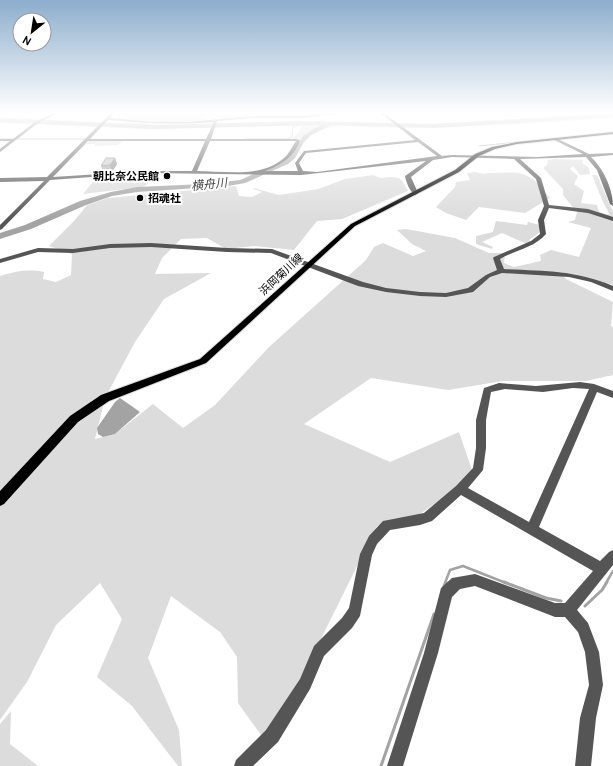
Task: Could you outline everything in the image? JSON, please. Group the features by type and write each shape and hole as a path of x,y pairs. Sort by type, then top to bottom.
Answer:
{"main road":[{"name":"浜岡菊川線","path":"0,500 74,419 105,398 203,361 353,225 457,171 477,155 492,149"}],"street":[{"path":"0,228 46,179 78,149"},
{"path":"194,172 204,149"},
{"path":"258,172 276,165 288,156 293,149"},
{"path":"302,174 297,163 304,152 338,149"},
{"path":"430,149 441,157"},
{"path":"575,149 586,154 596,164 605,187 611,196 613,204"},
{"path":"0,180 46,179 119,173 258,172 302,174 332,172 441,157 477,155 537,158 586,154 613,154"},
{"path":"501,271 496,258 501,254 534,242 543,234 541,220 547,206 538,178 515,157"},
{"path":"415,193 408,180 408,176 431,159"},
{"path":"605,187 613,188"},
{"path":"547,206 566,210 586,209 613,219"},
{"path":"0,261 38,250 73,251 137,245 272,251 375,288 420,294 446,295 470,290 488,276 501,271 569,275 593,280 613,289"},
{"path":"242,766 272,736 305,684 319,651 347,623 355,612 366,554 373,540 387,525 420,520 428,517 460,490 478,470 481,448 481,420 488,390 504,386 536,389 585,384 613,395"},
{"path":"532,529 594,387"},
{"path":"460,490 602,569"},
{"path":"568,610 613,556"},
{"path":"395,766 431,653 446,593 457,582 475,580 555,610 568,610"},
{"path":"568,610 583,628 593,658 596,685 588,718 584,766"}],"shaded area":[{"path":"548,160 583,160 582,163 589,168 590,174 580,175 573,166 570,169 578,176 574,184 584,191 581,203 597,205 599,212 610,215 592,175 597,175 613,212 613,285 559,272 566,279 613,302 611,326 613,327 613,375 586,381 503,381 448,390 371,378 304,424 390,462 459,432 472,470 446,496 417,516 377,526 298,685 264,739 238,703 237,657 220,632 171,596 148,658 179,730 182,766 178,766 132,706 97,677 122,619 100,583 56,625 27,682 0,720 0,276 22,271 38,271 44,272 43,279 56,282 71,275 72,254 49,246 75,220 87,205 108,198 236,186 239,196 252,197 262,192 253,189 254,188 279,195 318,189 345,179 373,175 380,178 399,178 408,191 342,219 317,221 294,250 254,246 226,249 207,238 181,239 162,258 155,274 211,273 164,299 135,342 105,398 95,439 115,434 153,404 183,428 215,405 269,347 366,260 374,247 383,243 413,256 426,251 412,244 397,230 406,229 455,238 489,253 505,253 504,263 514,267 541,261 540,255 551,250 579,257 591,228 568,222 575,220 577,212 563,195 563,189 543,168 547,165"},
{"path":"476,172 483,174 505,172 521,173 537,183 550,198 525,213 479,207 466,220 446,213 436,207 455,187 456,182 470,180 467,173"},
{"path":"124,175 152,175 148,184 142,187 83,194 96,178"},
{"path":"496,221 527,225 528,222 540,225 539,233 529,240 532,243 527,244 502,233 482,242 493,247 492,249 476,244 476,236 493,232"},
{"path":"120,398 140,412 115,434 103,437 98,434 97,428 115,402"},
{"path":"11,711 10,744 38,766 0,766 0,724"}],"building":[{"path":"106,158 115,158 110,165 101,166"}],"waterway":[{"name":"横舟川","path":"0,236 28,227 83,203 124,191 232,184 243,181 285,163 293,156 297,149"},
{"path":"445,583 450,570 463,566 506,583"},
{"path":"606,583 613,571"},
{"path":"444,586 446,582"},
{"path":"504,582 546,598 561,601"},
{"path":"585,606 602,590 607,582"},
{"path":"381,766 434,614"}],"place":[{"name":"朝比奈公民館","path":"167,176"},
{"name":"招魂社","path":"140,198"}]}
